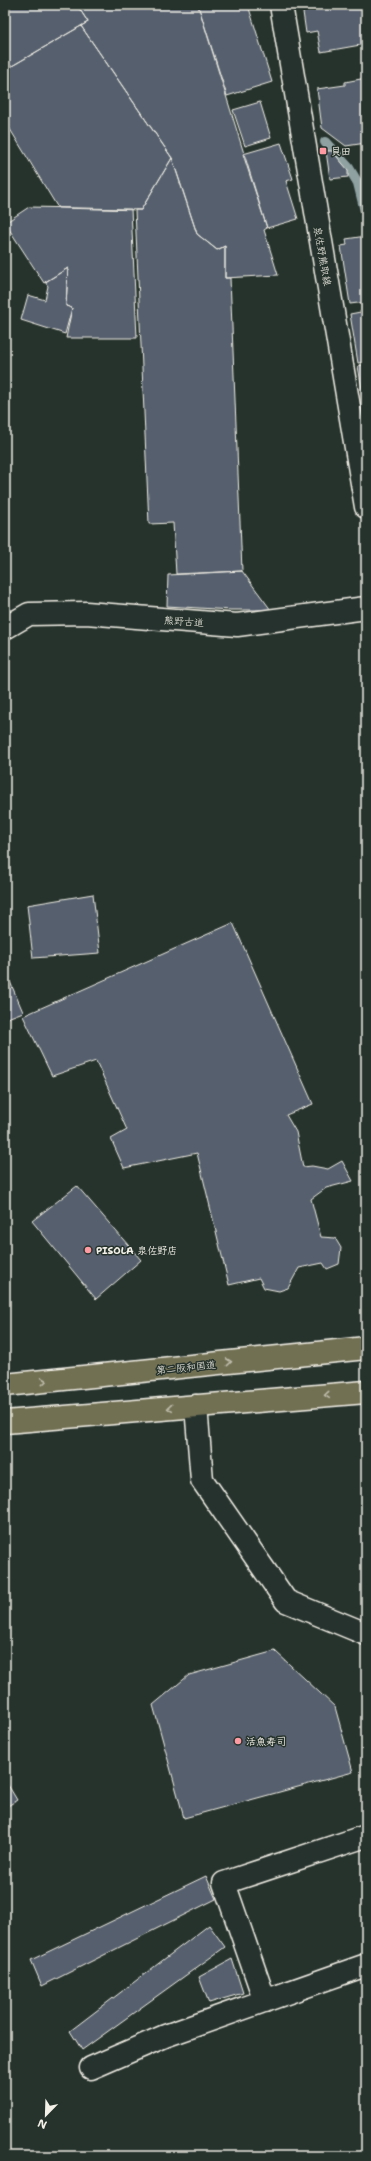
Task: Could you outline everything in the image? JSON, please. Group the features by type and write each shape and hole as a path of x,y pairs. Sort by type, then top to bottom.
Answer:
{"highway":[{"name":"第二阪和国道","path":"5,1385 366,1348"},
{"path":"5,1422 366,1392"}],"street":[{"name":"泉佐野熊取線","path":"280,5 366,507"},
{"name":"熊野古道","path":"5,628 29,614 86,613 237,625 366,608"},
{"path":"196,1406 202,1480 286,1601 366,1634"},
{"path":"265,2001 224,1884 366,1836"},
{"path":"91,2068 165,2036 366,1965"}],"building":[{"path":"5,5 77,5 88,22 5,70"},
{"path":"77,5 198,5 267,228 264,230 278,275 225,278 225,246 217,250 197,234 172,158 81,26 88,22"},
{"path":"198,5 248,5 272,82 227,96"},
{"path":"302,5 366,5 366,44 321,52 317,31 306,33"},
{"path":"81,26 172,158 141,210 58,208 5,121 5,70"},
{"path":"366,78 366,143 346,146 322,128 317,89 345,85 345,82"},
{"path":"260,102 271,138 245,146 233,110"},
{"path":"281,143 293,179 286,181 298,219 267,228 243,154"},
{"path":"326,151 332,151 348,170 348,177 330,179"},
{"path":"172,158 197,234 217,250 225,246 225,278 230,278 242,571 176,574 173,523 149,524 135,210 141,210"},
{"path":"29,207 131,209 137,338 66,338 72,308 66,306 68,268 44,283 5,223"},
{"path":"366,236 366,302 350,304 341,246 347,245 346,239"},
{"path":"68,268 66,306 72,308 65,334 21,320 28,295 45,300 48,286 45,282"},
{"path":"366,311 366,362 358,363 350,314"},
{"path":"366,364 366,412 358,366"},
{"path":"242,571 271,610 231,610 167,606 168,575"},
{"path":"93,894 100,953 33,958 27,905"},
{"path":"233,923 313,1104 286,1115 296,1132 303,1167 312,1166 328,1169 342,1161 353,1181 326,1188 311,1199 321,1237 335,1238 341,1248 339,1264 327,1269 323,1263 299,1268 288,1288 279,1291 264,1288 259,1278 229,1285 197,1153 124,1168 111,1139 127,1130 96,1061 52,1076 23,1016"},
{"path":"5,970 23,1012 5,1019"},
{"path":"77,1186 141,1260 96,1299 32,1221"},
{"path":"275,1651 335,1707 353,1772 184,1818 153,1705 189,1675"},
{"path":"5,1780 17,1800 5,1808"},
{"path":"206,1876 216,1899 42,1986 31,1960"},
{"path":"209,1925 225,1947 82,2050 70,2031"},
{"path":"232,1959 243,1993 209,2003 199,1977"}],"waterway":[{"path":"325,142 349,168 358,183 366,215"}],"place":[{"name":"貝田","path":"323,151"},
{"name":"PISOLA 泉佐野店","path":"88,1250"},
{"name":"活魚寿司","path":"238,1741"}]}
